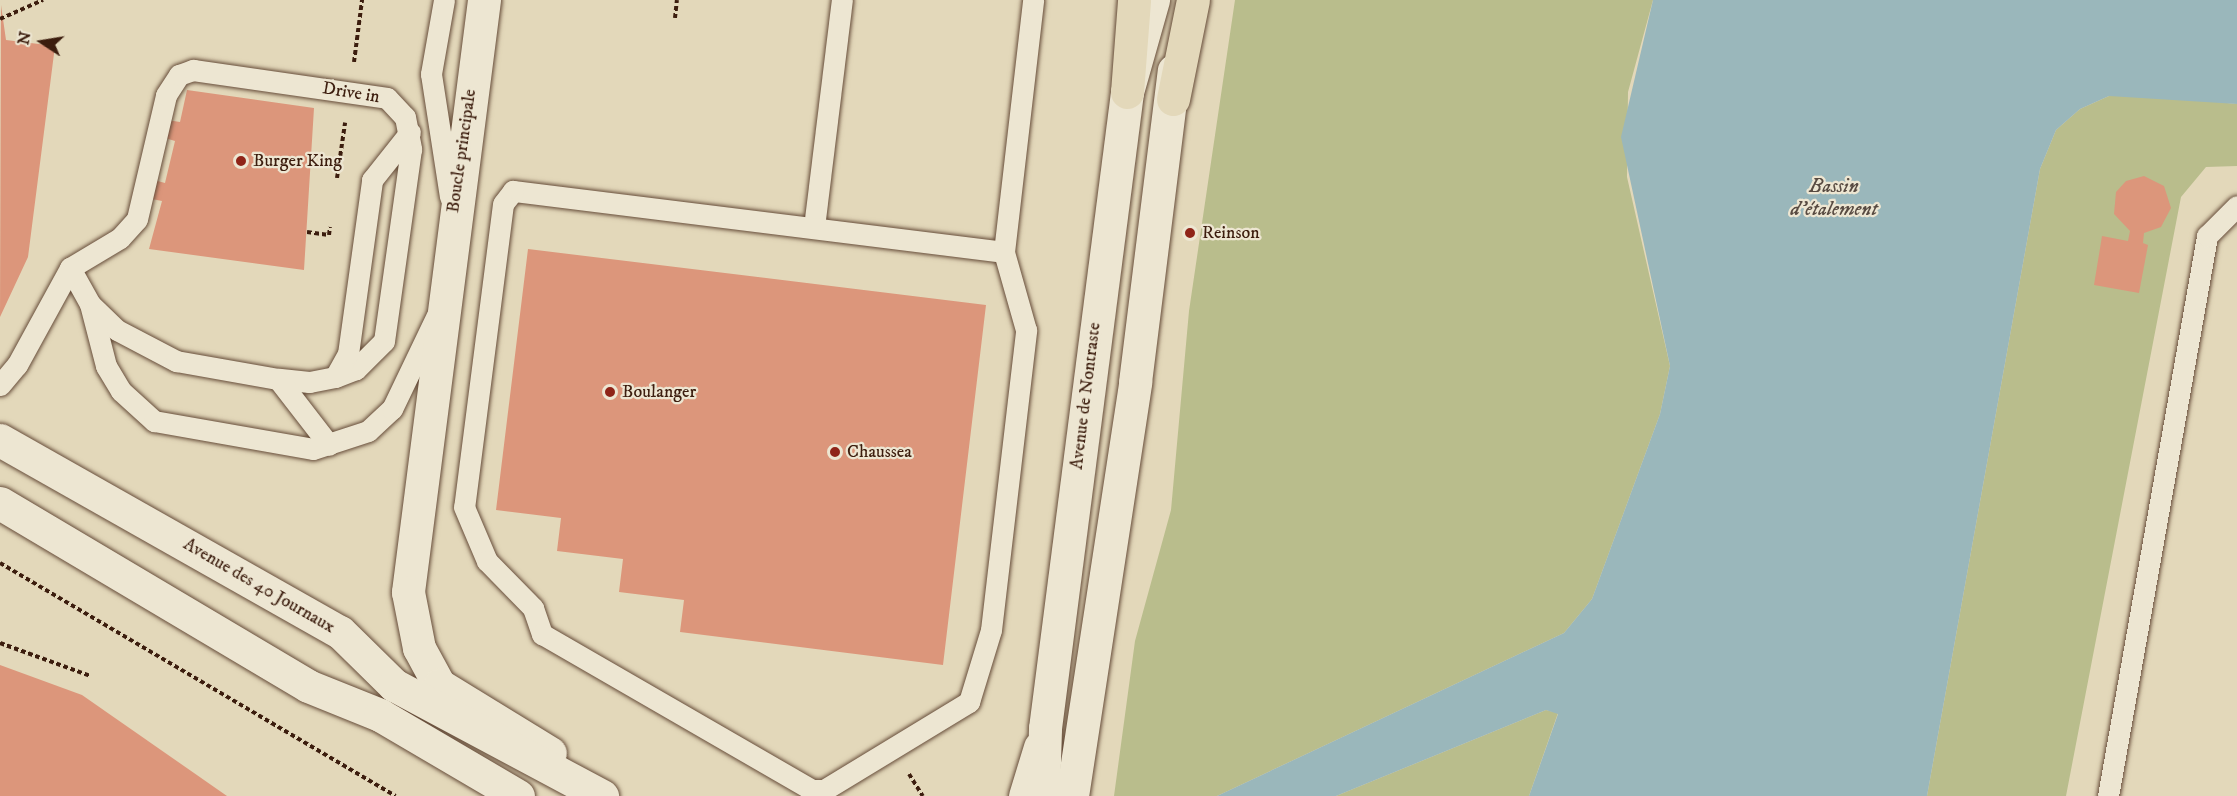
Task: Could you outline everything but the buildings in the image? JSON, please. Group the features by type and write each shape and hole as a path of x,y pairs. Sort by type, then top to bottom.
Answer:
{"highway":[{"path":"1127,92 1134,0"},
{"path":"1173,99 1193,0"}],"street":[{"name":"Avenue de Nontraste","path":"1043,796 1045,728 1127,92 1153,0"},
{"path":"1072,796 1173,99 1176,0"},
{"name":"Boucle principale","path":"482,15 407,565 419,648 439,685 617,796"},
{"name":"Avenue des 40 Journaux","path":"0,440 340,633 394,686 602,796"},
{"path":"0,503 308,686 380,715 518,796"},
{"path":"1025,796 1045,728"}],"lane":[{"path":"444,0 431,74 453,218"},
{"path":"482,15 496,0"},
{"path":"1004,252 513,191 503,204 464,507 487,561 533,608 542,634 812,789 824,790 969,702 991,630 1026,330 1004,252 1033,0"},
{"path":"814,227 837,5"},
{"name":"Drive in","path":"70,268 120,238 137,219 166,95 179,75 193,70 387,98 410,132"},
{"path":"335,377 348,354 372,180 410,132"},
{"path":"90,304 117,330 176,361 278,379 309,382 335,377 374,354 388,329 410,132"},
{"path":"2108,796 2207,236 2237,206"},
{"path":"70,268 90,304 106,366 121,391 154,421 313,449 368,431 392,409 442,303"},
{"path":"0,385 17,365 70,268"},
{"path":"278,379 329,445"}],"path":[{"path":"0,19 43,0"},
{"path":"336,188 362,0"},
{"path":"675,18 677,0"},
{"path":"307,232 329,235 331,223"},
{"path":"0,563 396,796"},
{"path":"0,643 90,676"}],"green space":[{"path":"1235,0 1653,0 1628,92 1627,177 1670,366 1660,414 1592,599 1564,633 1217,796 1114,796 1135,641 1171,510 1189,311"},
{"path":"2137,94 2237,104 2237,166 2206,167 2181,197 2066,796 1927,796 2040,169 2056,130 2080,109 2109,96"},
{"path":"1546,710 1558,713 1529,796 1336,796"}],"water":[{"name":"Bassin d'étalement","path":"1653,0 2237,0 2237,104 2109,96 2080,109 2056,130 2040,169 1927,796 1529,796 1558,714 1546,710 1336,796 1217,796 1564,633 1592,599 1660,414 1670,366 1621,137"}],"place":[{"name":"Burger King","path":"241,161"},
{"name":"Reinson","path":"1190,233"},
{"name":"Boulanger","path":"610,392"},
{"name":"Chaussea","path":"835,452"}]}
